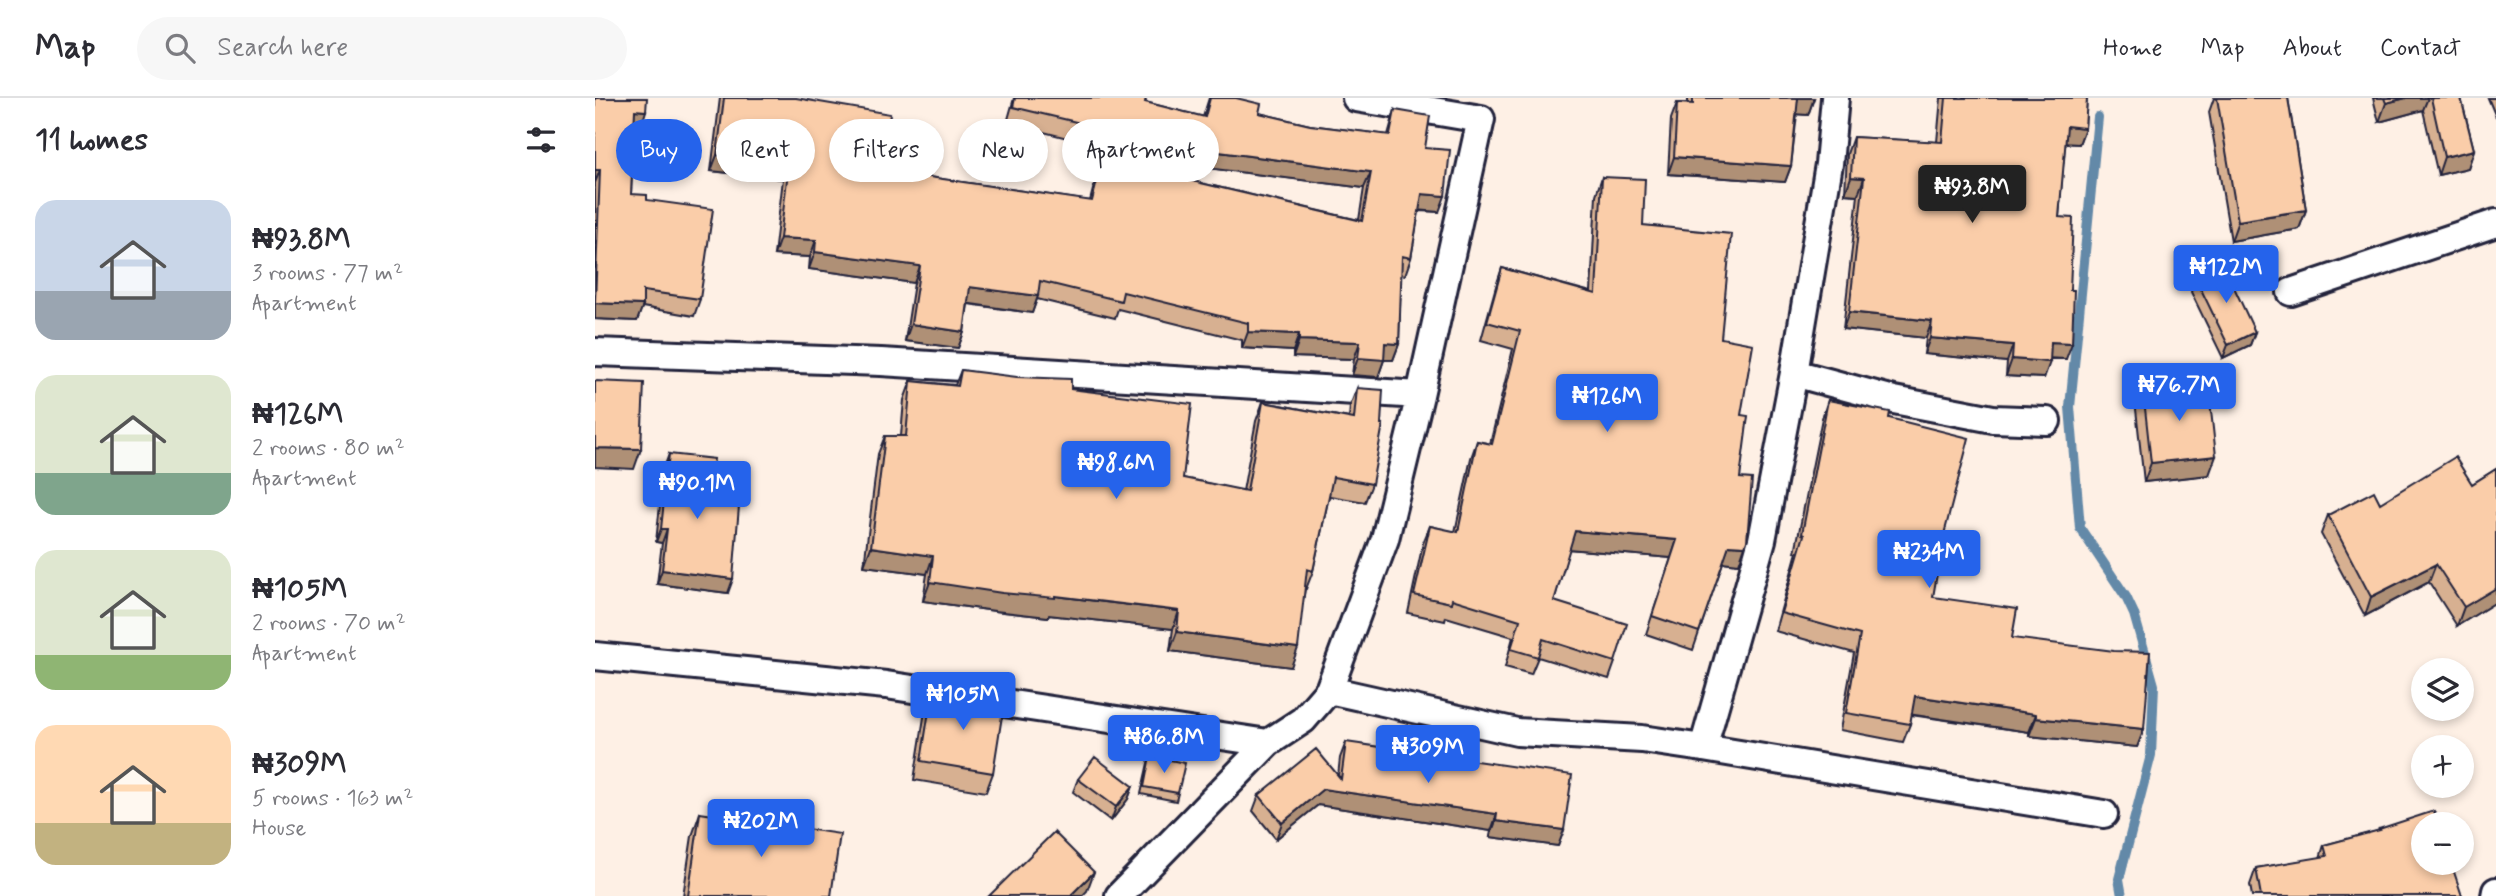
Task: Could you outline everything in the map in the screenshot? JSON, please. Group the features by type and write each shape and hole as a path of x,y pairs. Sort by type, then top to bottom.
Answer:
{"street":[{"path":"1119,896 1268,743 1303,720 1329,690 1385,539 1420,395 1483,108 1356,98"},
{"path":"1703,748 1762,540 1794,373 1829,164 1835,98"},
{"path":"2291,292 2496,223"},
{"path":"595,352 881,362 1420,395"},
{"path":"1794,373 1895,400 1981,416 2047,421"},
{"path":"595,656 886,685 1268,743"},
{"path":"1329,690 1517,732 1642,739 2104,814"},
{"path":"2495,896 2496,891"}],"building":[{"path":"595,98 647,98 646,111 635,110 635,119 616,119 616,182 632,182 631,194 647,195 647,200 713,209 700,299 643,291 643,305 595,303 600,170 595,170"},
{"path":"724,98 796,98 890,114 889,119 829,119 829,182 944,182 944,179 1092,201 1097,182 1196,182 1362,221 1371,172 1219,152 1219,119 1064,119 1013,107 1015,98 1146,98 1145,102 1205,117 1210,98 1236,98 1261,104 1259,113 1310,125 1390,135 1395,110 1430,116 1425,148 1450,150 1445,196 1422,194 1411,258 1402,256 1399,344 1385,343 1384,360 1358,358 1360,342 1299,340 1299,334 1248,332 1248,323 1123,292 1121,301 1040,281 1038,296 970,287 964,332 911,324 920,266 815,252 816,240 780,238 787,182 815,182 815,119 721,119"},
{"path":"1693,98 1798,98 1791,166 1674,157 1677,103 1693,104"},
{"path":"1946,98 2087,98 2085,128 2067,126 2059,217 2073,218 2070,290 2074,290 2072,343 2051,342 2050,362 2012,359 2013,345 1930,338 1932,321 1849,312 1864,178 1851,177 1853,137 1942,142"},
{"path":"2217,98 2288,98 2306,210 2238,221"},
{"path":"2384,98 2406,98 2386,103"},
{"path":"2431,98 2461,98 2474,150 2444,157"},
{"path":"1602,177 1645,179 1643,225 1731,234 1721,338 1753,344 1741,415 1748,416 1740,478 1752,479 1747,541 1745,546 1729,545 1699,632 1652,616 1677,540 1575,531 1554,601 1627,624 1615,662 1543,639 1538,657 1511,649 1520,620 1452,599 1451,603 1414,595 1430,526 1458,532 1477,441 1492,444 1520,331 1487,322 1502,268 1596,294"},
{"path":"2224,266 2255,332 2228,345 2196,279"},
{"path":"961,370 1017,377 1071,379 1071,389 1192,404 1183,478 1247,491 1263,402 1354,419 1357,388 1383,390 1383,424 1372,484 1333,477 1313,571 1307,569 1298,648 1177,632 1179,611 1055,596 1002,593 930,582 933,556 871,547 885,436 906,436 911,381 958,386"},
{"path":"595,381 644,383 641,449 595,448"},
{"path":"2208,383 2216,456 2151,463 2143,390"},
{"path":"1828,400 1890,412 1889,418 1969,438 1934,573 1937,574 1933,597 2017,609 2012,638 2114,651 2150,652 2144,729 2036,718 2036,714 1915,696 1910,724 1846,713 1860,635 1781,613 1804,535 1802,534"},
{"path":"669,454 714,459 709,502 739,506 733,579 662,570 667,529 661,529"},
{"path":"2455,457 2472,484 2496,469 2496,588 2464,607 2436,564 2371,597 2328,515 2374,491 2380,503"},
{"path":"932,692 1004,703 993,773 921,761"},
{"path":"1346,742 1572,775 1564,830 1496,821 1497,814 1323,789 1282,823 1259,795 1316,749 1341,779"},
{"path":"1150,756 1185,763 1178,793 1144,787"},
{"path":"1095,757 1133,786 1116,807 1078,779"},
{"path":"700,813 840,834 831,896 688,896"},
{"path":"2411,819 2411,875 2455,875 2462,896 2261,896 2256,868 2327,856 2324,845"},
{"path":"1054,832 1094,872 1070,896 989,896"}],"waterway":[{"path":"2098,117 2070,407 2080,528 2126,597 2134,614 2154,685 2151,755 2119,879 2122,896"}]}
